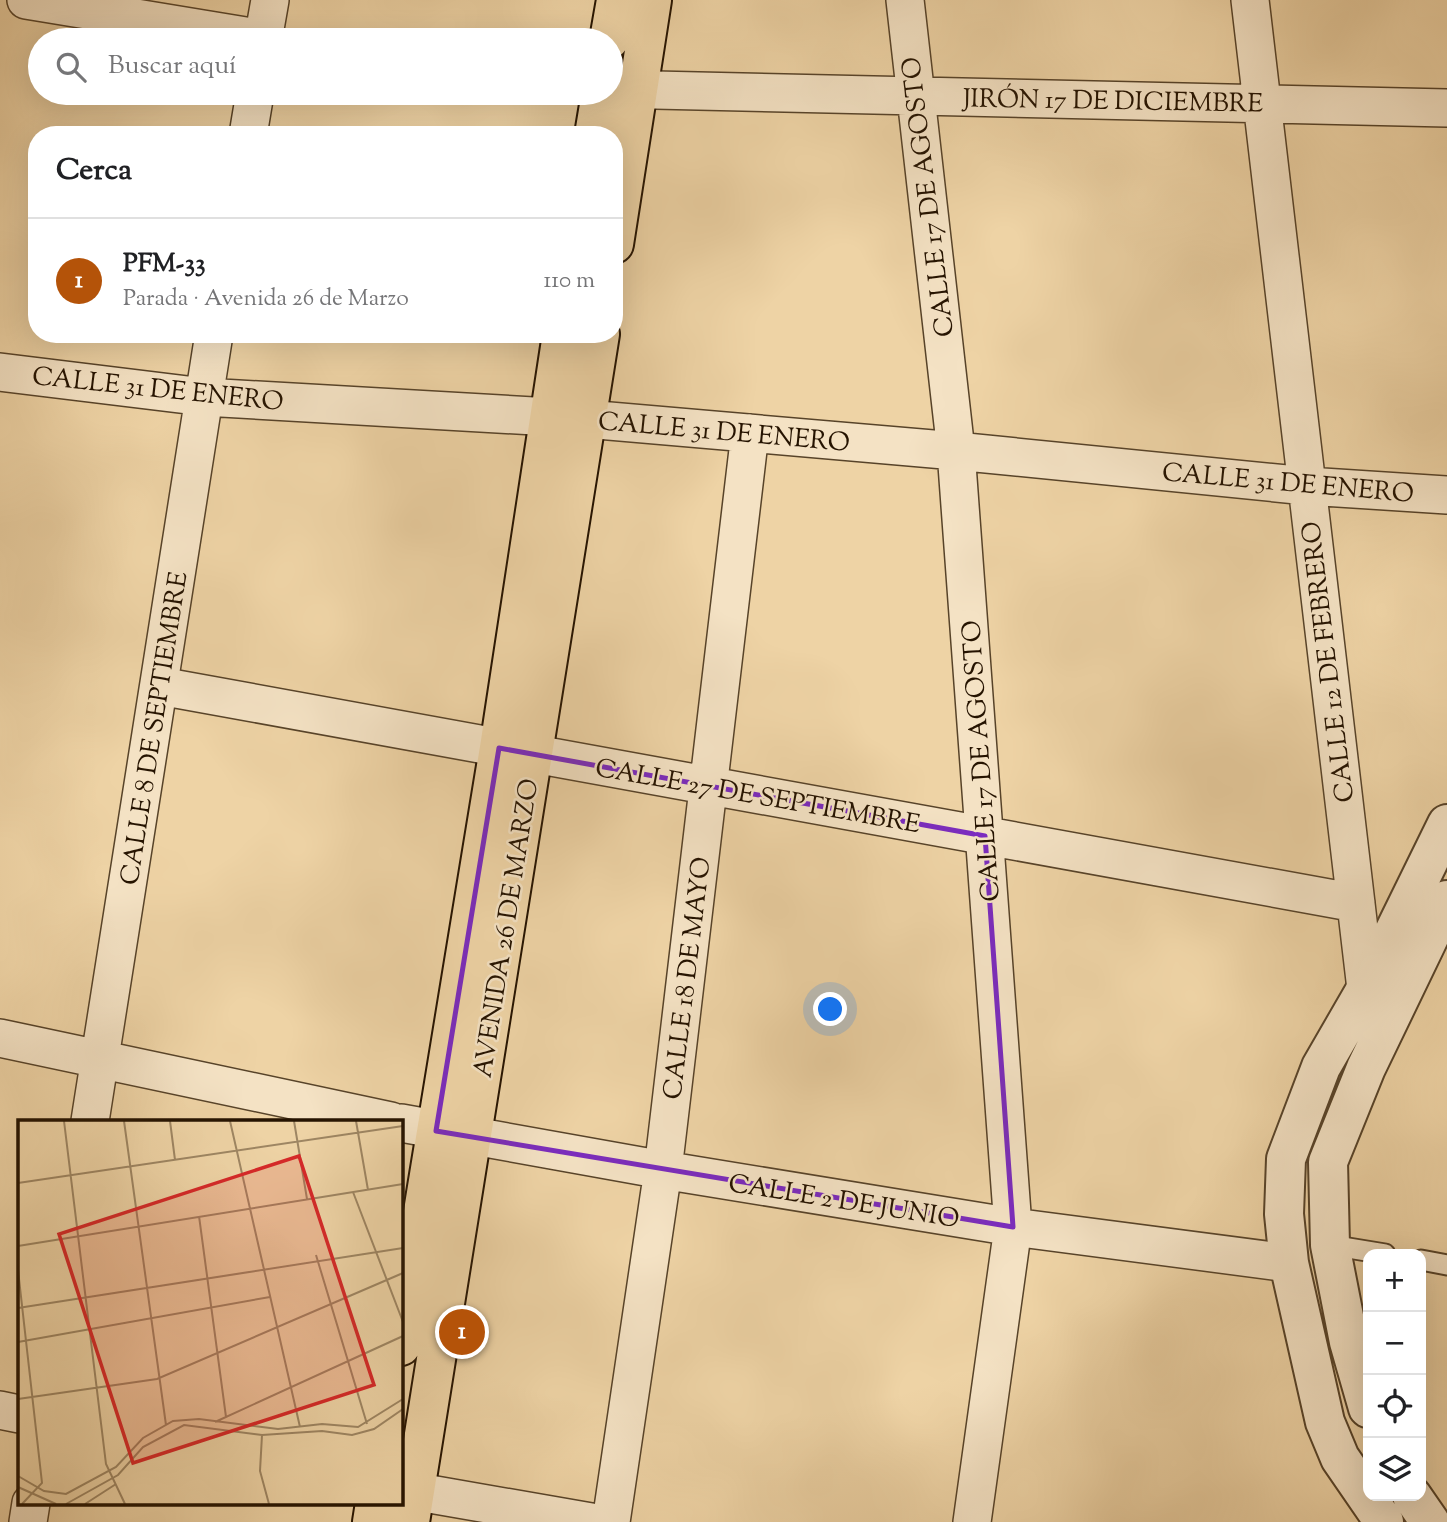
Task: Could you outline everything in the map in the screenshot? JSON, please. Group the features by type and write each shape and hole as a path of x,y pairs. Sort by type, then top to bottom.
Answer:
{"main road":[{"path":"611,28 616,0"},
{"path":"622,126 625,89 652,0"},
{"path":"596,126 599,105"},
{"name":"AVENIDA 26 DE MARZO","path":"516,751 549,417 561,343"},
{"name":"AVENIDA 26 DE MARZO","path":"402,1340 436,1130 586,419 599,343"},
{"name":"AVENIDA 26 DE MARZO","path":"408,1501 436,1130"},
{"path":"372,1522 375,1504"}],"street":[{"path":"26,0 197,28"},
{"path":"266,28 270,0"},
{"name":"CALLE 17 DE AGOSTO","path":"905,0 957,451 1013,1227 972,1522"},
{"name":"CALLE 12 DE FEBRERO","path":"1250,0 1366,989"},
{"name":"JIRÓN 17 DE DICIEMBRE","path":"625,89 1447,108"},
{"path":"250,126 253,105"},
{"name":"CALLE 8 DE SEPTIEMBRE","path":"90,1120 213,343"},
{"name":"CALLE 31 DE ENERO","path":"0,372 204,397 586,419 957,451 1307,486 1447,495"},
{"name":"CALLE 18 DE MAYO","path":"611,1522 663,1170 750,433"},
{"name":"CALLE 27 DE SEPTIEMBRE","path":"160,686 1356,903"},
{"path":"1384,1522 1340,1458 1325,1422 1289,1263 1284,1214 1286,1159 1321,1067 1366,989 1447,824"},
{"path":"1363,1391 1349,1342 1330,1245 1328,1162 1366,1068 1447,900"},
{"path":"0,1038 386,1120"},
{"name":"CALLE 2 DE JUNIO","path":"436,1130 1013,1227 1289,1263"},
{"path":"0,1410 18,1413"},
{"path":"408,1501 591,1522"},
{"path":"1415,1501 1430,1522"},
{"path":"28,1522 31,1504"}],"lane":[{"path":"1330,1245 1363,1250"},
{"path":"1426,1262 1447,1265"}],"highlighted area":[{"path":"499,748 985,836 1013,1227 436,1131"}],"place":[{"name":"PFM-33","path":"462,1332"}]}
